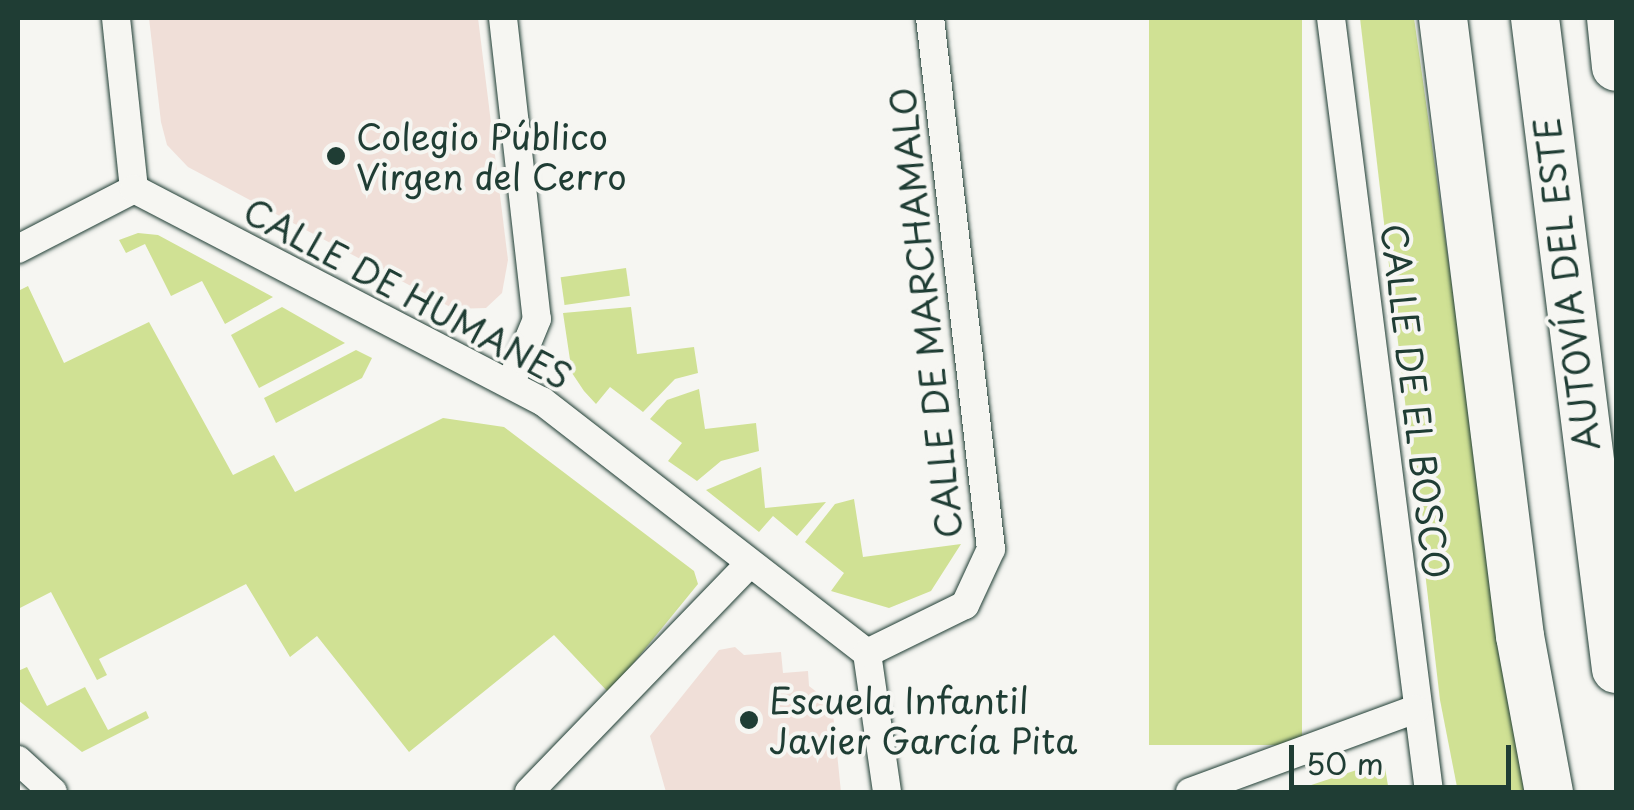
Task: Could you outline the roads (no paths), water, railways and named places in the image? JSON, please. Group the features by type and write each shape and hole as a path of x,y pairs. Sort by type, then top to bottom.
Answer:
{"highway":[{"path":"1443,18 1520,636 1549,792"},
{"name":"AUTOVÍA DEL ESTE","path":"1535,18 1616,669"},
{"path":"1612,18 1616,67"}],"street":[{"path":"18,249 134,190 116,18"},
{"path":"503,18 537,319 511,382"},
{"name":"CALLE DE MARCHAMALO","path":"868,653 965,605 991,548 930,18"},
{"name":"CALLE DE EL BOSCO","path":"1330,18 1415,709 1430,792"},
{"name":"CALLE DE HUMANES","path":"134,190 511,382 868,653"},
{"path":"529,792 750,563"},
{"path":"868,653 886,792"},
{"path":"1190,792 1415,709"},
{"path":"18,760 54,792"}],"place":[{"name":"Colegio Público Virgen del Cerro","path":"336,156"},
{"name":"Escuela Infantil Javier García Pita","path":"749,720"}]}
